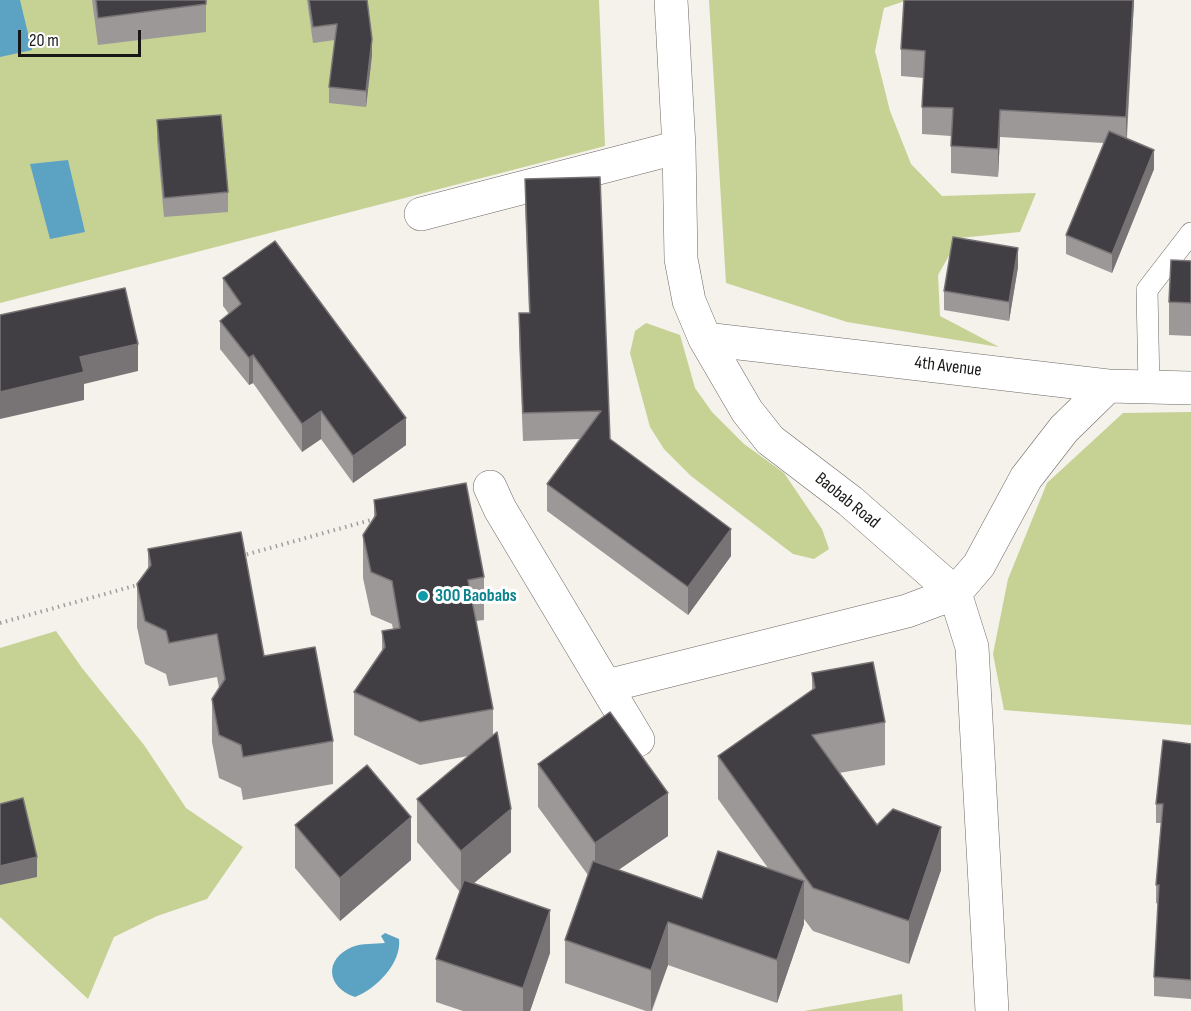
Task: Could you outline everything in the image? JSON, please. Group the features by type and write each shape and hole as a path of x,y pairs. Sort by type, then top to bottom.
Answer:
{"street":[{"name":"Baobab Road","path":"671,0 679,147 681,259 688,301 705,339 747,411 770,440 850,501 955,593"},
{"path":"422,214 679,147"},
{"name":"4th Avenue","path":"705,339 1108,386 1191,388"},
{"path":"607,686 907,611 955,593 979,564 1026,478 1064,429 1108,386"},
{"path":"490,487 500,509 638,740"},
{"path":"955,593 972,647 992,1011"}],"lane":[{"path":"1149,387 1147,290 1191,233"}],"path":[{"path":"239,556 388,515"},
{"path":"0,623 148,582"}],"green space":[{"path":"0,0 599,0 605,146 0,303"},
{"path":"709,0 908,0 884,8 875,51 890,111 911,164 942,196 1036,193 1020,232 959,238 938,275 940,316 999,347 847,322 726,283"},
{"path":"646,323 680,335 695,388 712,412 744,444 784,473 822,529 829,549 814,559 793,554 691,476 664,449 650,427 630,353 635,331"},
{"path":"1191,412 1191,725 1004,710 993,654 1008,579 1047,483 1123,413"},
{"path":"56,631 82,668 144,745 186,808 243,847 207,899 157,916 114,937 88,999 0,917 0,648"},
{"path":"902,994 903,1011 804,1011"}],"water":[{"path":"0,0 20,0 32,50 0,57"},
{"path":"68,160 85,232 50,239 30,164"},
{"path":"385,933 399,939 396,957 386,974 371,988 355,997 338,987 332,973 337,958 352,947 385,943 381,936"}],"building":[{"path":"96,0 206,0 206,4 98,18"},
{"path":"309,0 367,0 372,39 366,91 329,87 337,24 313,27"},
{"path":"904,0 1133,0 1126,117 1000,110 998,149 951,146 953,108 922,107 925,51 901,49"},
{"path":"221,115 228,192 164,198 157,120"},
{"path":"1109,131 1154,150 1112,254 1066,235"},
{"path":"600,177 610,439 731,529 688,587 547,484 601,411 523,413 519,313 530,313 525,179"},
{"path":"953,237 1018,248 1009,302 944,291"},
{"path":"275,241 406,418 353,456 321,411 302,424 253,355 249,358 220,321 241,304 223,278"},
{"path":"1171,260 1191,261 1191,303 1169,302"},
{"path":"125,288 138,344 80,357 84,372 0,392 0,315"},
{"path":"466,483 484,577 468,580 493,709 420,722 354,692 385,647 382,631 400,628 392,581 371,572 363,535 376,515 374,500"},
{"path":"241,532 264,656 315,647 333,741 243,757 241,745 219,735 212,699 225,679 217,634 169,643 166,631 145,621 137,584 151,565 148,549"},
{"path":"873,662 885,722 812,735 877,825 893,809 941,827 909,921 813,888 718,756 815,688 812,673"},
{"path":"610,712 668,793 595,843 538,764"},
{"path":"497,732 511,809 461,851 417,799"},
{"path":"1163,740 1191,744 1191,980 1154,977 1159,885 1156,885 1163,804 1156,804"},
{"path":"367,765 411,817 340,878 295,825"},
{"path":"23,798 37,857 0,866 0,804"},
{"path":"718,851 804,881 777,960 668,922 651,970 565,940 593,861 702,899"},
{"path":"464,880 550,910 523,988 436,959"}],"place":[{"name":"300 Baobabs","path":"423,596"}]}
